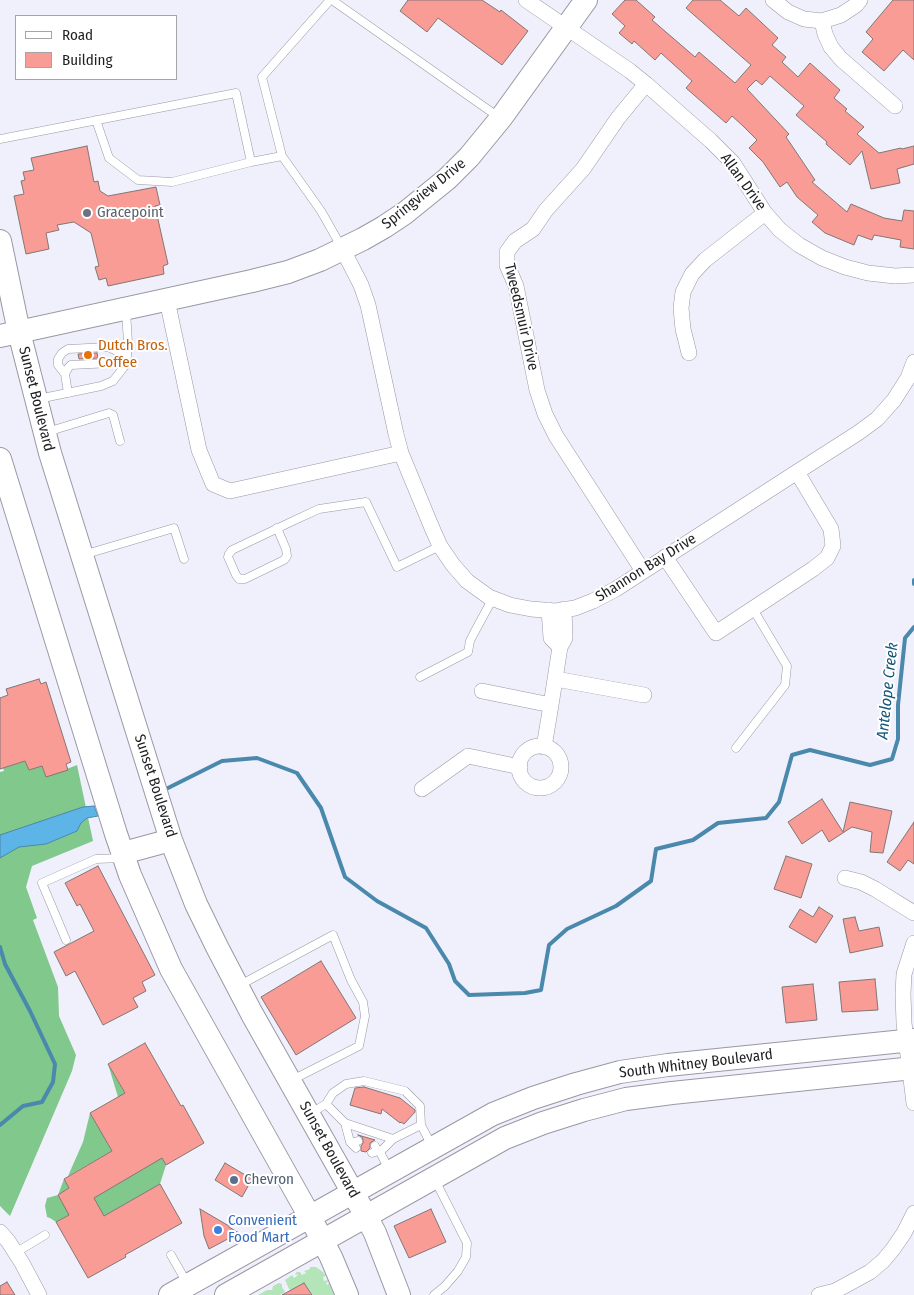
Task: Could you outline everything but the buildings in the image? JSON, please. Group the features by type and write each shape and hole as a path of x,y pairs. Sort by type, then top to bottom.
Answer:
{"street":[{"name":"Allan Drive","path":"526,0 630,71 711,141 733,163 765,212 780,230 799,244 822,258 868,274 914,275"},
{"name":"Springview Drive","path":"10,334 288,272 343,250 384,228 433,191 469,157 501,118 586,0"},
{"path":"773,0 788,12 804,18 822,21 841,15 860,0"},
{"path":"822,21 831,48 895,106"},
{"name":"Tweedsmuir Drive","path":"643,571 556,436 545,414 537,390 516,286 507,265 507,252 515,241 533,229 546,210 583,169 618,118 646,84"},
{"path":"689,353 683,330 681,308 683,292 692,274 705,260 765,212"},
{"name":"Sunset Boulevard","path":"0,241 10,334 36,399 50,453 171,840 196,904 238,986 290,1081 318,1109 353,1192 377,1237 399,1295"},
{"name":"Shannon Bay Drive","path":"343,250 368,305 401,453 440,546 453,566 467,581 490,597 531,609 556,610 575,608 594,601 665,558 877,419 894,400 908,378 914,362"},
{"path":"167,300 199,450 213,484 230,491 401,453"},
{"path":"0,459 124,855 152,927 171,969 323,1241 347,1295"},
{"path":"665,558 716,633 753,609 827,558 833,546 831,529 797,472"},
{"path":"544,747 560,648 551,638 556,610"},
{"path":"556,678 644,695"},
{"path":"482,692 552,705"},
{"path":"544,747 552,750 557,756 561,763 561,771 558,779 552,784 545,788 537,788 529,785 523,779 520,767 523,756 528,750 544,747"},
{"path":"422,789 468,756 520,767"},
{"path":"124,855 171,840"},
{"path":"845,878 861,882 875,889 914,913"},
{"path":"914,943 904,974 903,994 910,1041 914,1103"},
{"name":"South Whitney Boulevard","path":"179,1290 353,1192 379,1154 433,1148 493,1114 533,1098 620,1072 910,1041"},
{"name":"South Whitney Boulevard","path":"226,1295 505,1138 542,1123 626,1099 672,1092 912,1068"},
{"path":"819,1295 835,1292 870,1272 893,1249 914,1215"},
{"path":"0,1232 15,1253 39,1295"}],"lane":[{"path":"343,250 321,211 282,156 262,77 331,0 501,118"},
{"path":"0,139 236,93 251,162"},
{"path":"96,120 109,158 138,180 172,182 282,156"},
{"path":"36,399 101,386 113,381 124,368 127,356 126,308"},
{"path":"68,393 65,374 58,365 58,359 68,349 108,347 127,356"},
{"path":"65,374 71,365 111,363 127,356"},
{"path":"45,433 109,413 113,415 120,441"},
{"path":"277,528 287,556 284,560 245,579 239,579 228,557 232,550 277,528 319,509 366,502 398,568 440,546"},
{"path":"82,555 174,528 184,559"},
{"path":"420,677 468,652 470,641 494,598"},
{"path":"736,748 785,685 787,666 753,609"},
{"path":"66,940 42,883 96,859 124,855"},
{"path":"238,986 333,935 351,980 363,1002 366,1016 359,1046 290,1081"},
{"path":"393,1139 345,1123 318,1109 346,1084 364,1081 405,1091 420,1106 421,1125 433,1148"},
{"path":"345,1123 350,1142 355,1144"},
{"path":"379,1154 393,1139 421,1125"},
{"path":"434,1178 467,1243 466,1257 458,1272 434,1295"},
{"path":"15,1253 45,1235"},
{"path":"172,1255 179,1290"}],"green space":[{"path":"25,761 29,770 42,766 46,777 77,765 93,841 32,866 26,887 37,918 33,920 58,987 59,1016 76,1055 72,1071 10,1216 0,1206 0,772 4,771 3,768"},
{"path":"108,1064 166,1165 160,1184 104,1216 95,1201 56,1222 47,1217 45,1206 47,1198 58,1195 68,1212 155,1162 118,1097"},
{"path":"90,1113 112,1151 68,1176 83,1142"},
{"path":"64,1179 69,1188 58,1195"},
{"path":"310,1267 316,1267 323,1272 326,1276 323,1277 324,1281 329,1281 326,1283 327,1285 329,1283 334,1295 313,1295 304,1283 291,1290 289,1289 285,1280 292,1275 294,1278 298,1275 295,1274 297,1272 300,1272 302,1275 306,1273 304,1271 310,1269"},
{"path":"279,1283 282,1284 285,1292 280,1295 258,1295 267,1290 272,1290 273,1286"}],"water":[{"path":"94,806 98,816 87,818 81,823 77,831 46,844 19,847 0,858 0,835 83,807"}],"waterway":[{"name":"Antelope Creek","path":"168,788 222,761 257,758 297,773 321,808 345,877 377,901 426,928 449,964 455,981 469,995 525,993 541,990 549,945 567,929 616,906 651,881 656,849 693,840 718,823 766,818 779,802 792,755 810,750 870,765 892,759 898,739 898,705 905,638 914,627"},
{"path":"0,947 5,964 55,1064 53,1082 42,1102 23,1106 0,1125"}],"place":[{"name":"Gracepoint","path":"87,213"},
{"name":"Dutch Bros. Coffee","path":"88,355"},
{"name":"Chevron","path":"234,1180"},
{"name":"Convenient Food Mart","path":"218,1230"}]}
